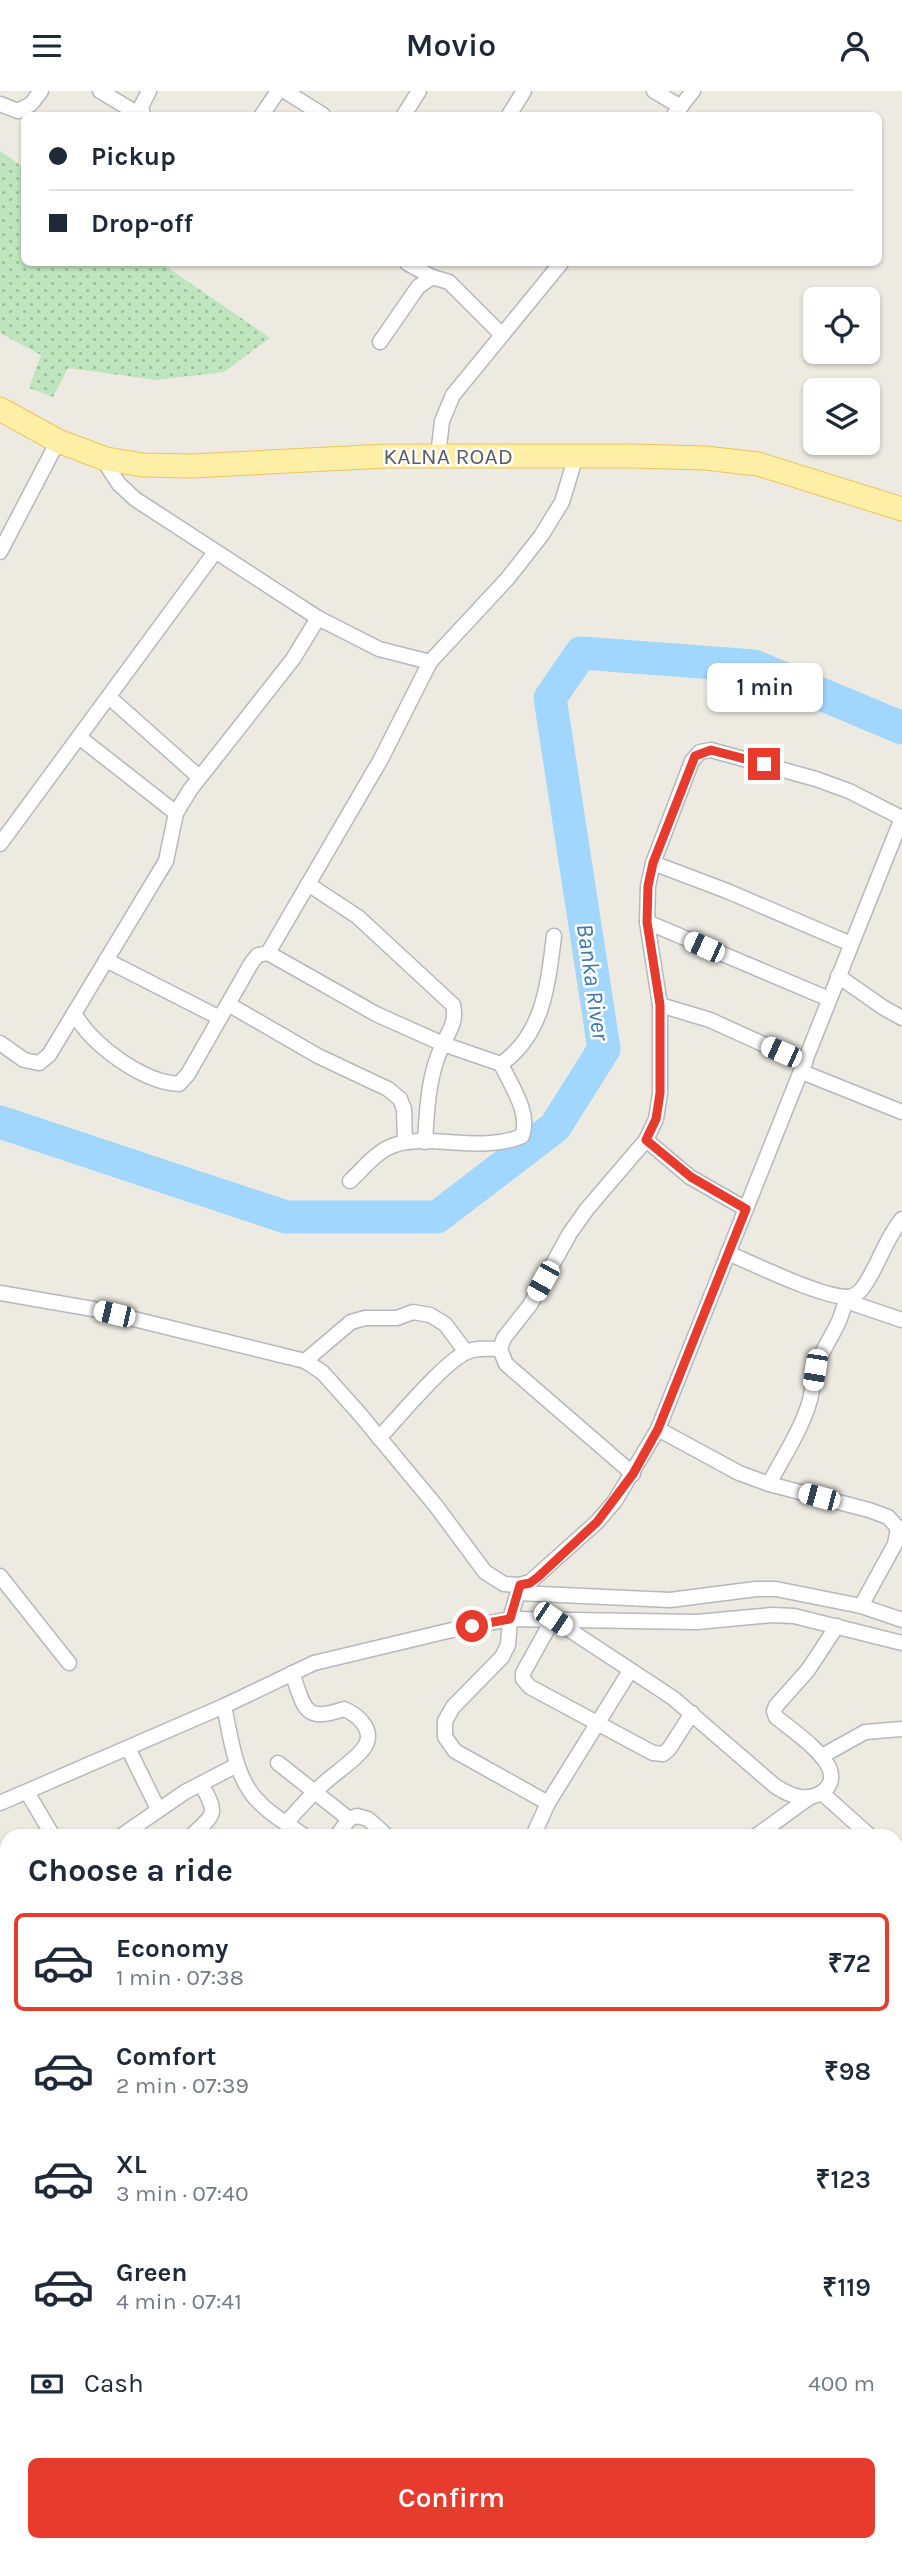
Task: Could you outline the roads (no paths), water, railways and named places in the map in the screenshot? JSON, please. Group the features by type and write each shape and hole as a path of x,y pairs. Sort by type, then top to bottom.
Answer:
{"main road":[{"name":"KALNA ROAD","path":"0,409 58,441 102,458 143,465 191,466 386,456 705,459 758,464 902,509"}],"street":[{"path":"0,104 18,111 31,104 41,91"},
{"path":"100,91 137,112"},
{"path":"142,112 141,107 149,91"},
{"path":"264,112 278,91"},
{"path":"285,91 318,112"},
{"path":"406,112 419,91"},
{"path":"511,112 524,91"},
{"path":"654,91 677,111 693,91"},
{"path":"412,266 432,277 449,282 502,335"},
{"path":"438,456 442,421 453,395 558,266"},
{"path":"380,342 418,286 432,277"},
{"path":"0,552 58,441"},
{"path":"268,953 381,759 430,662 508,578 541,536 562,502 576,456"},
{"path":"102,458 119,484 135,499 318,618 379,649 430,662"},
{"path":"0,844 215,552"},
{"path":"0,1042 24,1060 39,1063 49,1055 166,861 176,813 199,777 293,659 318,618"},
{"path":"109,697 199,777"},
{"path":"79,737 176,813"},
{"path":"548,1803 455,1751 445,1737 446,1721 453,1707 502,1657 508,1645 510,1619 519,1589 538,1577 597,1522 633,1474 658,1429 902,818 849,791 816,779 711,750 700,752 692,761 653,863 648,886 647,922 660,1005 660,1093 656,1119 646,1140 569,1233 530,1305 504,1338 500,1349 506,1364 633,1474"},
{"path":"653,863 727,891 851,944"},
{"path":"308,884 358,917 453,1005 455,1016 452,1029 443,1044 430,1080 425,1142"},
{"path":"647,922 829,999"},
{"path":"501,1064 517,1053 540,1015 548,985 554,936"},
{"path":"74,1013 83,1028 100,1045 126,1064 166,1083 179,1084 188,1074 252,962 258,955 268,953 376,1014 443,1044 501,1064 525,1116 526,1126 522,1136 509,1142 405,1142 389,1147 350,1181"},
{"path":"106,960 220,1019"},
{"path":"838,976 902,1018"},
{"path":"228,1004 318,1056 388,1089 400,1099 404,1109 405,1142"},
{"path":"660,1005 710,1020 803,1067 902,1112"},
{"path":"646,1140 691,1177 746,1209"},
{"path":"846,1299 854,1296 864,1285 902,1219"},
{"path":"728,1253 825,1293 902,1320"},
{"path":"0,1293 93,1309 305,1361 322,1372 379,1438 436,1506 485,1572 504,1584 519,1589 670,1600 756,1588 776,1589 861,1607 902,1620"},
{"path":"769,1484 802,1421 810,1400 815,1370 844,1313 846,1299"},
{"path":"305,1361 351,1322 365,1318 397,1318 413,1312 430,1315 445,1324 466,1352"},
{"path":"379,1438 451,1363 466,1352 482,1348 500,1349"},
{"path":"658,1429 708,1458 769,1484 869,1510 900,1525 895,1544 861,1607"},
{"path":"0,1576 69,1663"},
{"path":"0,1803 224,1706 314,1663 343,1654 510,1619 697,1622 772,1615 794,1616 902,1643"},
{"path":"553,1619 692,1713 775,1786 788,1794 816,1795 861,1829"},
{"path":"553,1619 524,1669 523,1679 530,1687 653,1753 663,1753 669,1749 692,1713"},
{"path":"767,1829 830,1783 831,1772 822,1756 776,1717 774,1711 807,1671 837,1626"},
{"path":"536,1829 548,1803 630,1671"},
{"path":"286,1823 315,1792 363,1749 368,1741 368,1732 362,1720 344,1710 324,1716 313,1715 305,1707 292,1673"},
{"path":"224,1706 237,1765 250,1791 260,1804 294,1829"},
{"path":"822,1756 865,1732 902,1729"},
{"path":"128,1748 158,1809"},
{"path":"278,1763 349,1819"},
{"path":"131,1829 158,1809 237,1765"},
{"path":"198,1829 211,1817 213,1811 213,1805 201,1784"},
{"path":"27,1792 49,1829"},
{"path":"342,1829 349,1819 357,1816 368,1819 379,1829"}],"waterway":[{"name":"Banka River","path":"0,1122 286,1217 437,1217 555,1127 604,1049 550,698 581,653 754,666 902,728"}]}
